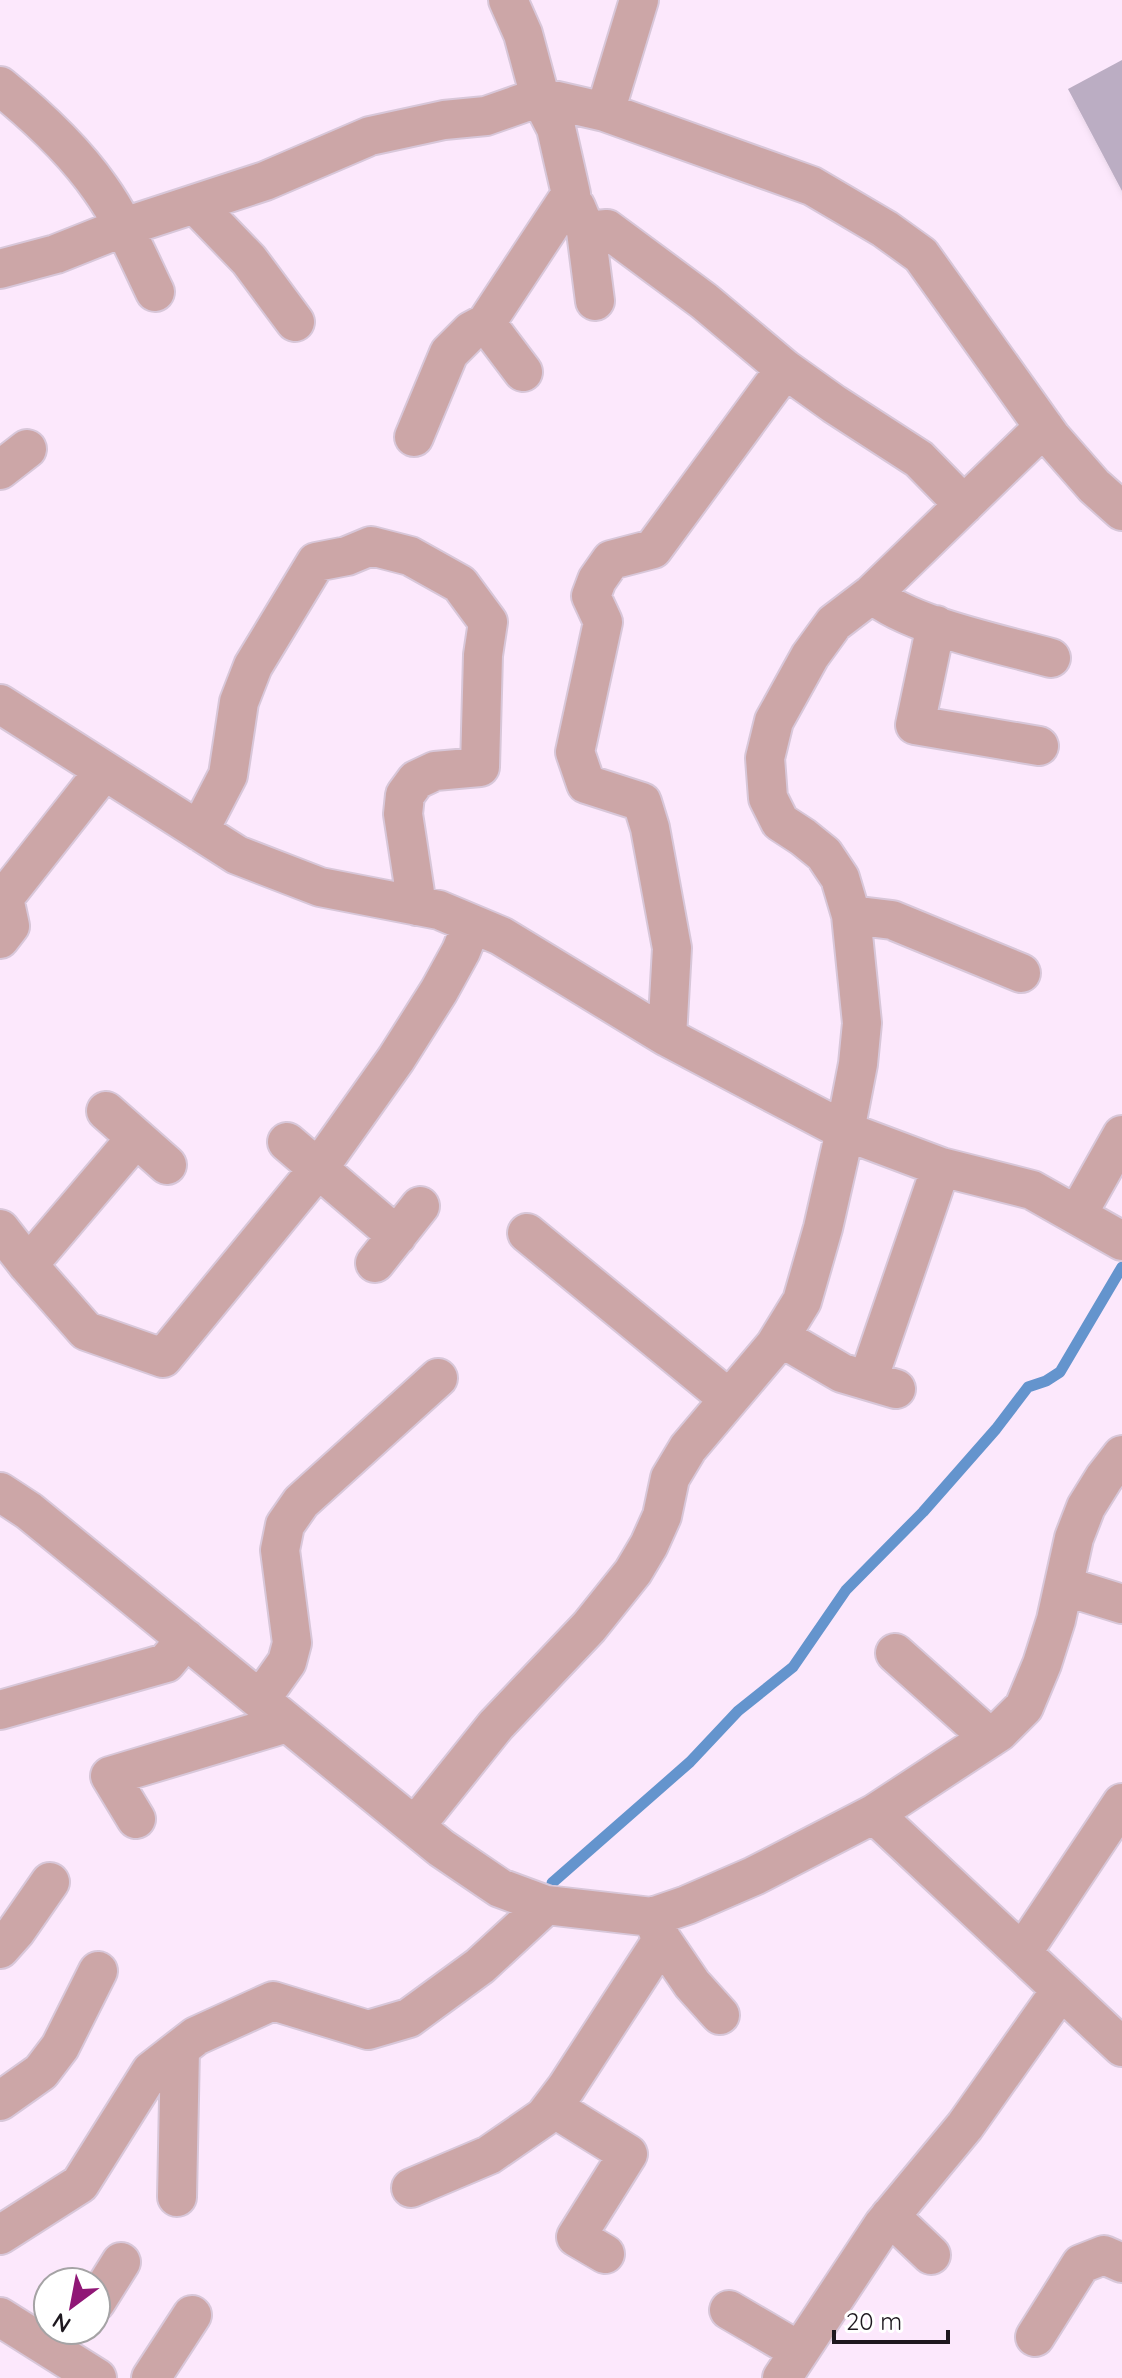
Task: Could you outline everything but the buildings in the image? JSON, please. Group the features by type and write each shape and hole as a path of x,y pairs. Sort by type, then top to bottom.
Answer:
{"street":[{"path":"508,0 523,34 540,97 556,128 571,194 586,231 595,301"},
{"path":"605,112 639,0"},
{"path":"0,86 67,146 100,188 124,227 155,292"},
{"path":"0,269 56,254 124,227 265,181 370,136 444,120 486,116 540,97 605,112 812,186 885,229 921,255 1044,427 1094,486 1122,511"},
{"path":"414,437 449,353 471,331 486,323 571,194"},
{"path":"195,204 249,260 295,322"},
{"path":"586,231 607,229 704,301 785,369 919,459 964,505"},
{"path":"486,323 523,372"},
{"path":"667,1037 672,948 642,802 586,784 575,752 603,622 591,596 597,580 611,560 653,549 785,369"},
{"path":"415,1826 496,1725 589,1627 633,1572 662,1516 670,1478 688,1448 780,1337 802,1301 823,1228 845,1131 858,1064 862,1023 851,915 840,878 824,854 780,822 768,798 765,758 774,721 810,656 834,623 872,594 1044,427"},
{"path":"199,831 228,775 239,702 253,666 316,562 347,556 371,546 410,556 460,584 488,622 483,655 480,767 435,771 416,780 405,795 403,814 417,906"},
{"path":"872,594 885,605 936,625 1051,658"},
{"path":"936,625 915,725 1039,746"},
{"path":"0,704 237,855 320,887 439,910 501,936 667,1037 845,1131 941,1167 1032,1190 1122,1241"},
{"path":"0,939 10,926 4,898 104,771"},
{"path":"851,915 892,920 1021,973"},
{"path":"0,1229 86,1331 163,1358 318,1169 396,1059 439,991 472,924"},
{"path":"106,1111 167,1165"},
{"path":"1077,1215 1122,1135"},
{"path":"28,1265 136,1138"},
{"path":"287,1142 318,1169 386,1250 420,1206"},
{"path":"780,1337 842,1373 882,1384 941,1167"},
{"path":"527,1233 729,1399"},
{"path":"274,1712 292,1643 280,1550 285,1525 301,1502 438,1378"},
{"path":"411,2188 489,2155 544,2117 657,1928 687,1905 754,1876 874,1814 990,1738 1024,1707 1056,1620 1074,1538 1086,1507 1122,1455"},
{"path":"0,1492 29,1511 441,1848 500,1888 546,1905 657,1928 692,1984 720,2015"},
{"path":"1064,1586 1122,1604"},
{"path":"0,1710 166,1663 186,1639"},
{"path":"895,1653 990,1738"},
{"path":"136,1819 110,1776 274,1712"},
{"path":"1022,1953 1122,1803"},
{"path":"874,1814 1122,2047"},
{"path":"0,1949 50,1882"},
{"path":"0,2235 80,2184 151,2071 196,2036 273,2001 368,2030 409,2018 480,1966 546,1905"},
{"path":"0,2101 41,2072 60,2047 98,1971"},
{"path":"729,2310 790,2364 890,2216 960,2157 965,2126 1061,1990"},
{"path":"177,2197 180,2049"},
{"path":"552,2107 628,2154 576,2237 605,2254"},
{"path":"890,2216 931,2255"},
{"path":"1035,2337 1081,2264 1104,2255 1122,2263"},
{"path":"112,2276 121,2262"},
{"path":"151,2378 192,2315"},
{"path":"0,2317 97,2378"}],"waterway":[{"path":"552,1883 690,1762 738,1711 793,1667 846,1590 923,1512 996,1429 1028,1387 1060,1372 1122,1267"}]}
